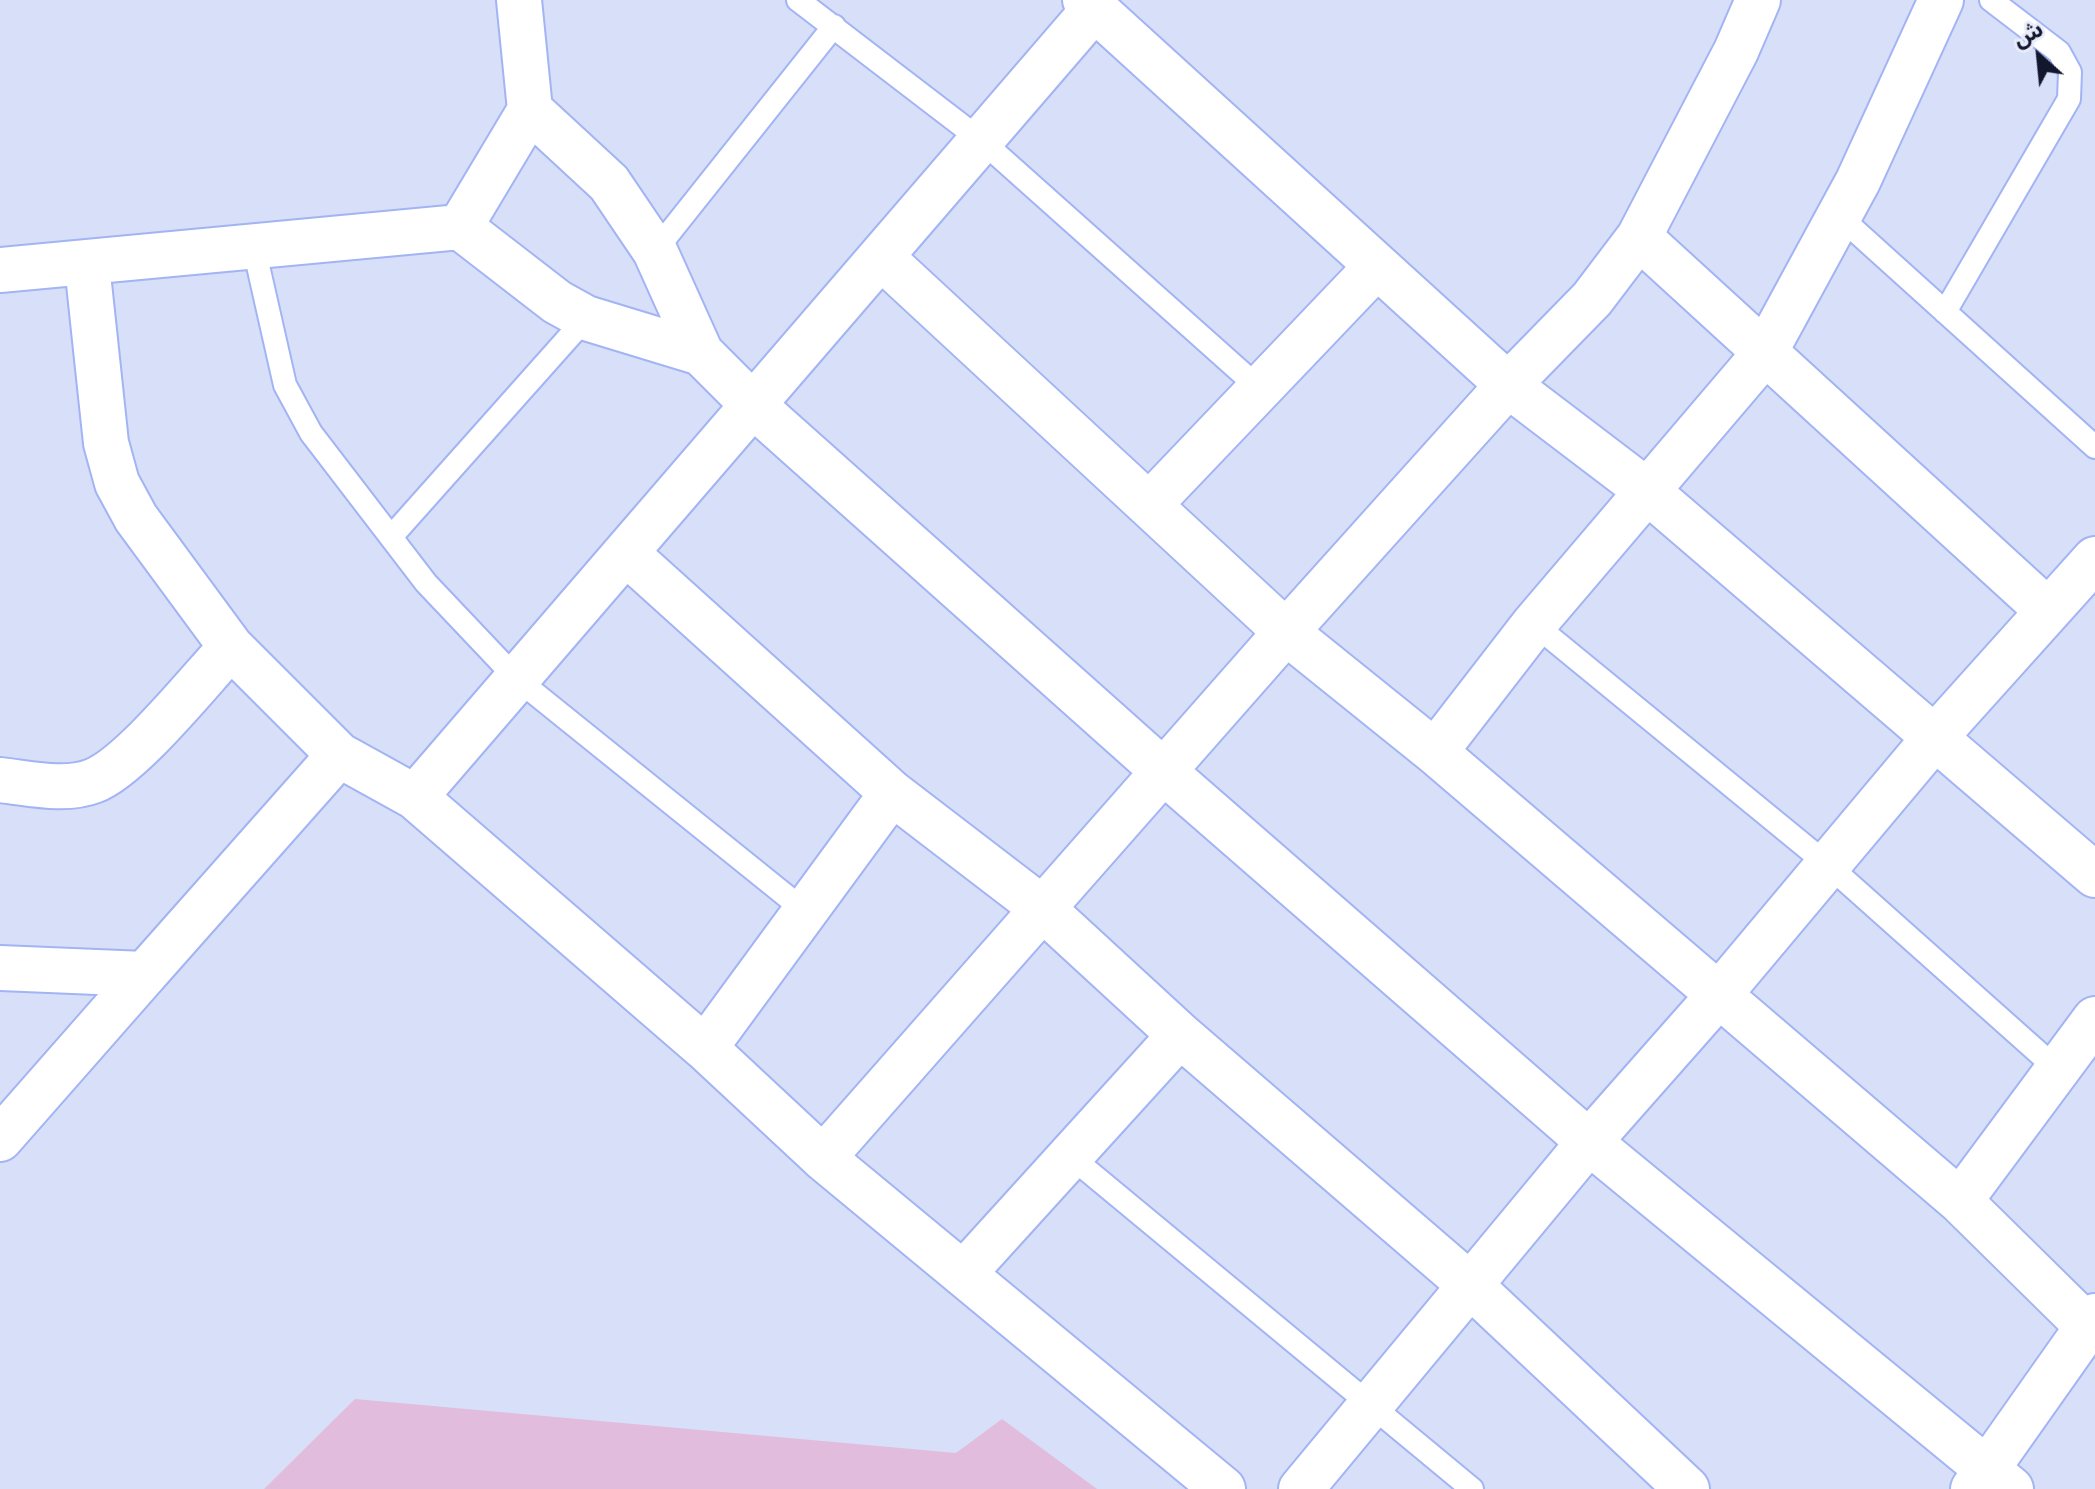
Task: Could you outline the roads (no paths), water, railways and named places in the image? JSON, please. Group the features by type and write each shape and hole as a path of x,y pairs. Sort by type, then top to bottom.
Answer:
{"street":[{"path":"460,227 530,110 519,0"},
{"path":"823,1158 1162,770 1508,385 1592,299 1639,237 1736,51 1758,0"},
{"path":"1435,752 1534,624 1764,354 1839,216 1941,0"},
{"path":"415,797 982,141 1090,4 1508,385 1646,490 2095,875"},
{"path":"530,110 609,183 655,251 701,353 753,405 1162,770 1589,1142 1990,1482 2093,1325 1960,1201 1717,997 1435,752 1286,632 881,257"},
{"path":"0,270 87,265 460,227 557,302 586,318 701,353"},
{"path":"1639,237 2048,611"},
{"path":"87,265 106,443 117,483 136,518 231,647 339,755 415,797 705,1048 823,1158 1223,1489"},
{"path":"1149,505 1377,266"},
{"path":"626,553 892,793 1042,908 1180,1035 1470,1285 1687,1489"},
{"path":"1301,1489 1589,1142 1717,997 1936,736 2095,559"},
{"path":"0,780 67,786 92,782 117,769 231,647"},
{"path":"0,1139 339,755"},
{"path":"705,1048 892,793"},
{"path":"0,968 145,974"},
{"path":"1960,1201 2095,1019"},
{"path":"963,1274 1180,1035"}],"lane":[{"path":"798,0 982,141 1260,389"},
{"path":"1945,312 2069,99 2070,72 2059,52 1991,0"},
{"path":"655,251 834,26"},
{"path":"1839,216 2095,447"},
{"path":"254,248 285,385 311,433 426,583 517,679 805,911"},
{"path":"391,537 586,318"},
{"path":"1534,624 1828,865 2058,1070"},
{"path":"1070,1156 1372,1403 1472,1489"}]}
